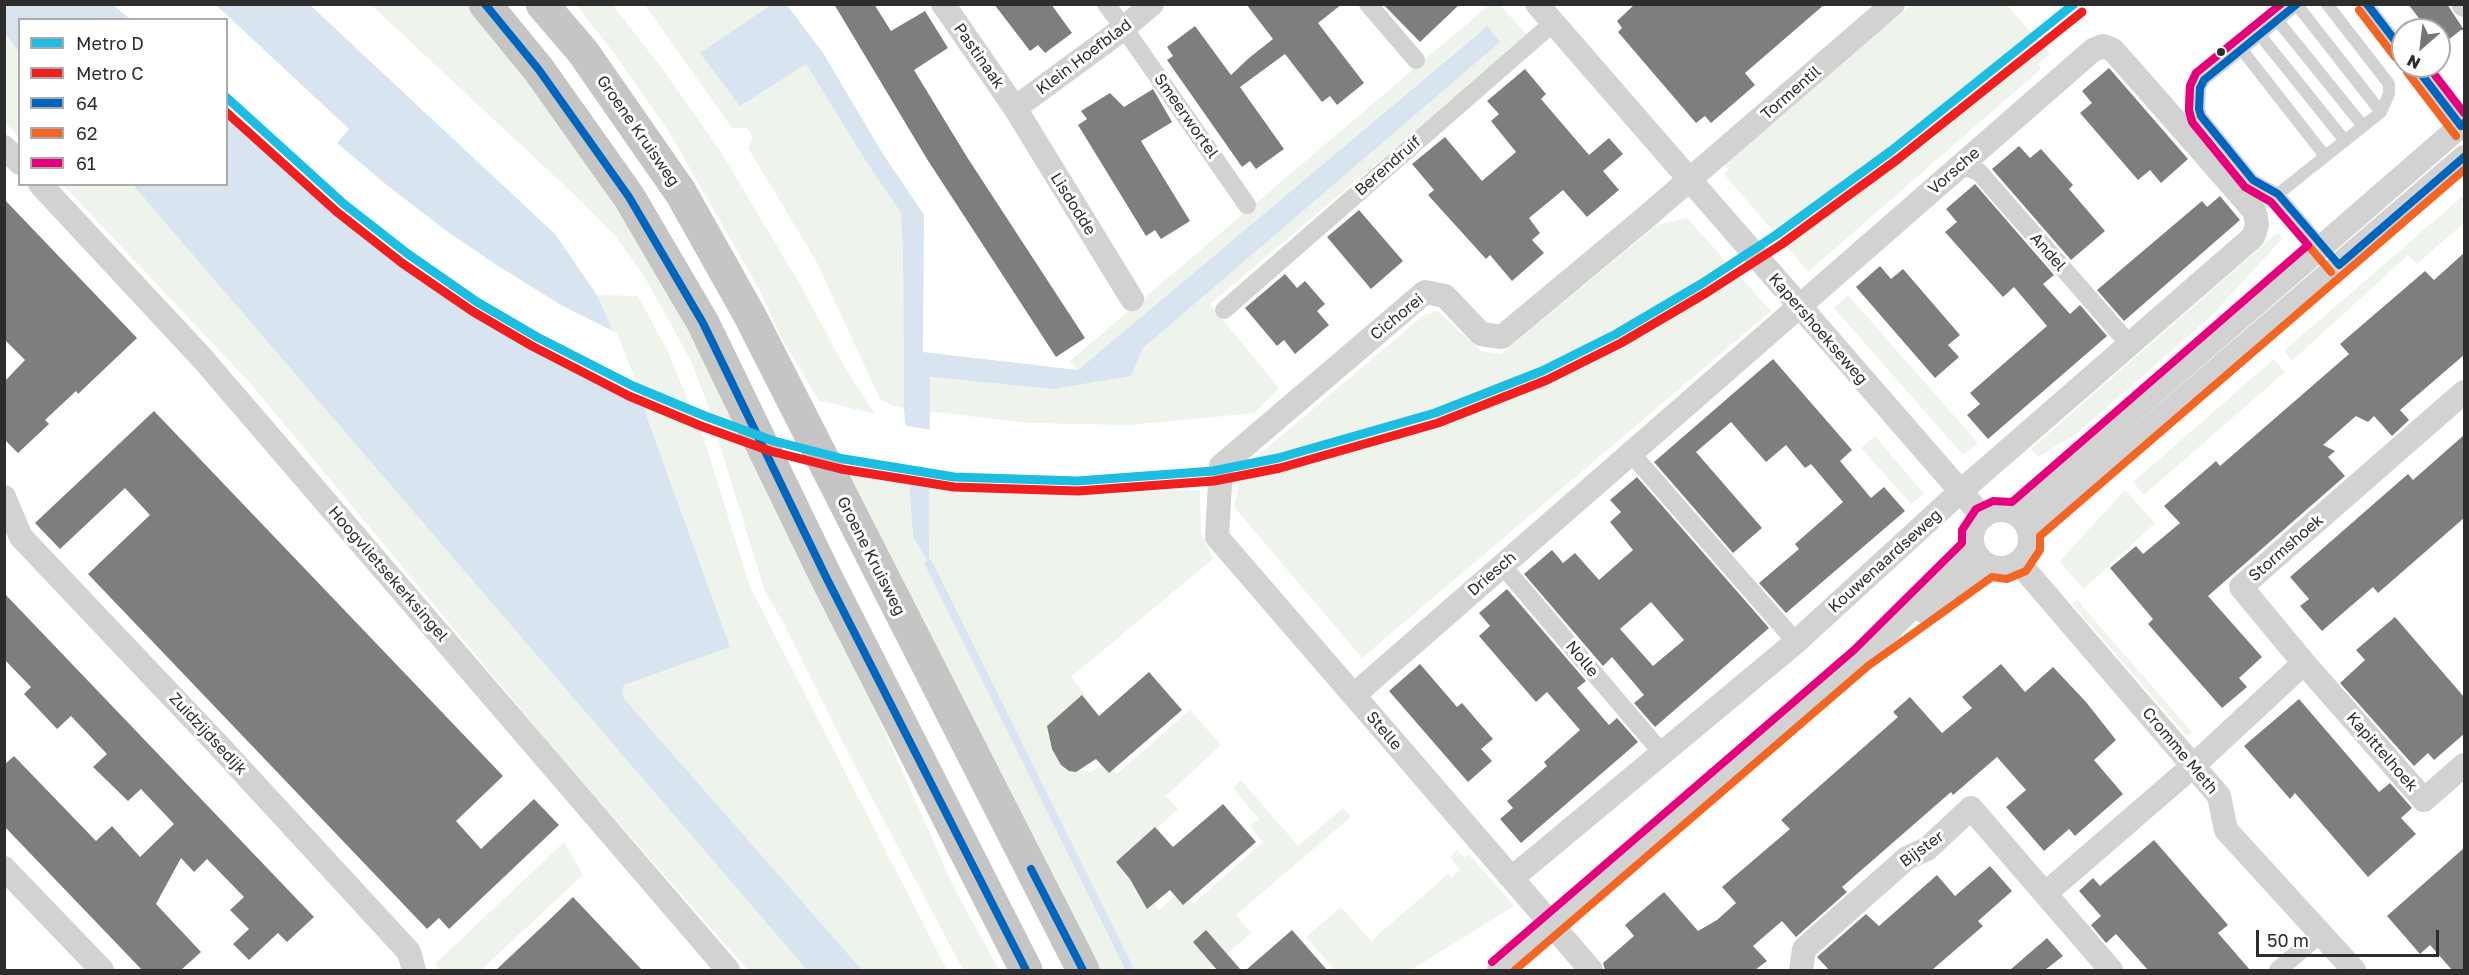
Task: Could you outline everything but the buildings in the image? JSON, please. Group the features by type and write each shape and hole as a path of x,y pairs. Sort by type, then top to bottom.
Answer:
{"main road":[{"path":"485,4 539,70 629,197 703,323 826,578 1026,970"},
{"name":"Groene Kruisweg","path":"542,4 583,52 681,193 750,316 1083,970"}],"street":[{"name":"Pastinaak","path":"943,4 1015,108"},
{"name":"Smeerwortel","path":"1106,4 1247,205"},
{"name":"Klein Hoefblad","path":"1015,108 1124,28 1152,4"},
{"path":"1368,4 1416,60"},
{"name":"Kapershoekseweg","path":"1537,4 1983,516"},
{"name":"Tormentil","path":"1688,180 1893,4"},
{"name":"Berendruif","path":"1224,310 1553,23"},
{"name":"Vorsche","path":"1798,305 2093,50 2103,46 2113,50 2255,212 2258,225 2253,237"},
{"name":"Lisdodde","path":"1015,108 1132,299"},
{"path":"2023,522 2323,246 2463,127"},
{"path":"4,147 18,161"},
{"path":"2023,522 2339,266 2464,157"},
{"name":"Andel","path":"1961,165 1979,172 2130,345"},
{"name":"Cichorei","path":"1217,537 1221,466 1425,292 1445,296 1481,334 1502,337 1688,180"},
{"name":"Hoogvlietsekerksingel","path":"42,186 202,358 728,970"},
{"name":"Kouwenaardseweg","path":"1512,878 1796,642 1961,491 2253,237"},
{"name":"Driesch","path":"1354,695 1798,305"},
{"name":"Stormshoek","path":"2304,663 2241,587 2464,392"},
{"path":"1630,452 1796,642"},
{"name":"Zuidzijdsedijk","path":"4,497 21,537 221,748 409,952 414,970"},
{"path":"1995,511 2023,522 2030,546 2019,563 2006,568 1989,566 1982,561 1973,548 1972,534 1983,516 1995,511"},
{"name":"Stelle","path":"1217,537 1591,970"},
{"path":"1499,970 1861,658 1973,548"},
{"name":"Cromme Meth","path":"2019,563 2219,796 2226,830 2354,970"},
{"name":"Nolle","path":"1502,565 1662,753"},
{"path":"1861,658 1989,566"},
{"path":"2046,893 2194,765 2304,663"},
{"name":"Kapittelhoek","path":"2304,663 2424,800 2464,765"},
{"name":"Bijster","path":"1801,970 1804,949 1907,858 1927,849 1971,808 2111,970"},
{"path":"4,868 102,970"},
{"path":"2278,970 2321,933"}],"lane":[{"path":"2278,194 2381,112 2390,93 2389,84 2327,4"},
{"path":"2367,4 2391,35"},
{"path":"2339,266 2278,194 2253,180 2201,116 2200,88 2204,80 2298,5 2381,112"},
{"path":"2278,21 2363,126"},
{"path":"2260,35 2344,141"},
{"path":"2242,50 2325,156"},
{"path":"2424,78 2463,127"}],"shaded area":[{"path":"4,5 310,5 555,234 597,295 630,370 730,647 624,685 622,691 625,700 862,970 807,970 134,186 228,186 228,18 18,18 18,51 5,34"},
{"path":"371,5 467,5 525,77 593,172 660,280 704,360 863,683 954,888 999,970 963,970 845,747 782,620 765,592 707,403 691,361 644,276 616,237 582,202"},
{"path":"576,5 613,5 664,71 721,152 802,288 844,366 875,414 818,400 779,333 759,289 669,132 614,53"},
{"path":"645,5 771,5 701,53 806,64 901,213 904,408 893,406 880,399 816,261 748,148 753,138 747,128 732,128"},
{"path":"771,5 787,5 823,53 881,151 924,215 923,352 1078,370 1487,26 1500,42 1143,348 1131,376 1053,389 930,377 929,564 913,537 904,408 901,213 806,64 740,106 700,53"},
{"path":"1489,5 1500,5 1528,36 1210,304 1279,388 1255,413 1130,425 1027,423 928,411 930,377 1053,389 1131,376 1143,348 1486,26 1078,370 1070,361"},
{"path":"1911,5 2007,5 2050,54 2038,64 2041,69 1808,272 1724,174 1728,170 1722,162"},
{"path":"4,34 18,51 18,137 5,122"},
{"path":"64,186 134,186 807,970 748,970 561,758 250,383"},
{"path":"2464,195 2464,223 2417,264 2408,255 2292,361 2284,351"},
{"path":"1687,218 1771,311 1362,658 1234,507 1242,469 1424,315 1438,311 1481,351 1501,354 1657,225"},
{"path":"2278,232 2282,239 2211,316 2076,434 2038,457 2031,449"},
{"path":"597,295 638,296 668,352 704,439 750,587 947,970 862,970 625,701 622,691 624,685 730,647 630,370"},
{"path":"1848,295 1978,443 1963,455 1834,308"},
{"path":"2274,359 2285,372 2144,495 2133,482"},
{"path":"1875,436 1924,494 1911,504 1861,448"},
{"path":"843,470 909,478 913,537 928,563 928,480 1026,492 1200,490 1201,532 1213,559 1071,677 1085,694 1051,724 1075,770 1092,772 1105,761 1117,774 1190,710 1221,745 1166,796 1178,809 1122,860 1141,880 1159,910 1181,891 1193,904 1263,842 1250,826 1259,819 1233,788 1241,780 1298,846 1343,808 1351,817 1236,915 1251,933 1208,970 1097,970"},
{"path":"2125,490 2155,523 2084,589 2059,562"},
{"path":"2077,600 2192,732 2187,736 2072,604"},
{"path":"564,842 583,875 481,970 438,970 436,963"},
{"path":"1457,850 1464,858 1469,854 1514,906 1411,970 1329,970 1332,967 1306,937 1341,907 1371,941 1448,874 1451,878 1460,870 1450,857"}],"pier":[{"path":"113,5 216,5 349,129 337,143 388,186 448,232 498,266 561,305 617,333 645,404 541,354 399,261 337,212 246,129 228,111 228,18 129,18"},
{"path":"902,425 931,430 931,481 906,477"}],"waterway":[{"path":"929,564 1130,970"}],"metro line":[{"name":"D","path":"228,99 344,204 408,254 477,302 537,337 633,386 774,441 844,459 954,477 1077,481 1213,471 1278,458 1435,413 1542,371 1616,334 1701,284 1776,235 1891,151 2074,4"},
{"name":"C","path":"228,114 337,212 402,263 472,311 532,346 629,396 770,451 841,469 954,487 1078,491 1214,481 1280,468 1438,423 1547,380 1621,343 1706,293 1782,244 1898,159 2082,12"}],"transit line":[{"name":"64","path":"485,4 539,70 629,197 703,323 826,577 1026,970"},
{"name":"62","path":"2281,4 2196,73 2190,86 2189,111 2193,123 2245,187 2271,202 2331,272"},
{"name":"61","path":"1492,962 1854,650 1962,543 1962,530 1976,509 1993,501 2012,502 2308,245 2271,202 2245,187 2192,122 2189,110 2190,86 2196,73 2281,4"},
{"name":"64","path":"2297,4 2204,80 2200,88 2199,109 2201,116 2253,180 2278,194 2339,265 2464,157"},
{"name":"64","path":"2367,4 2391,35"},
{"name":"62","path":"2359,10 2391,52"},
{"name":"62","path":"2412,78 2456,136"},
{"name":"64","path":"2424,78 2461,126 2464,123"},
{"name":"61","path":"2437,78 2464,113"},
{"name":"62","path":"1515,970 1868,666 1992,577 2007,579 2026,571 2040,550 2040,536 2464,170"},
{"name":"64","path":"1031,869 1083,970"}]}
